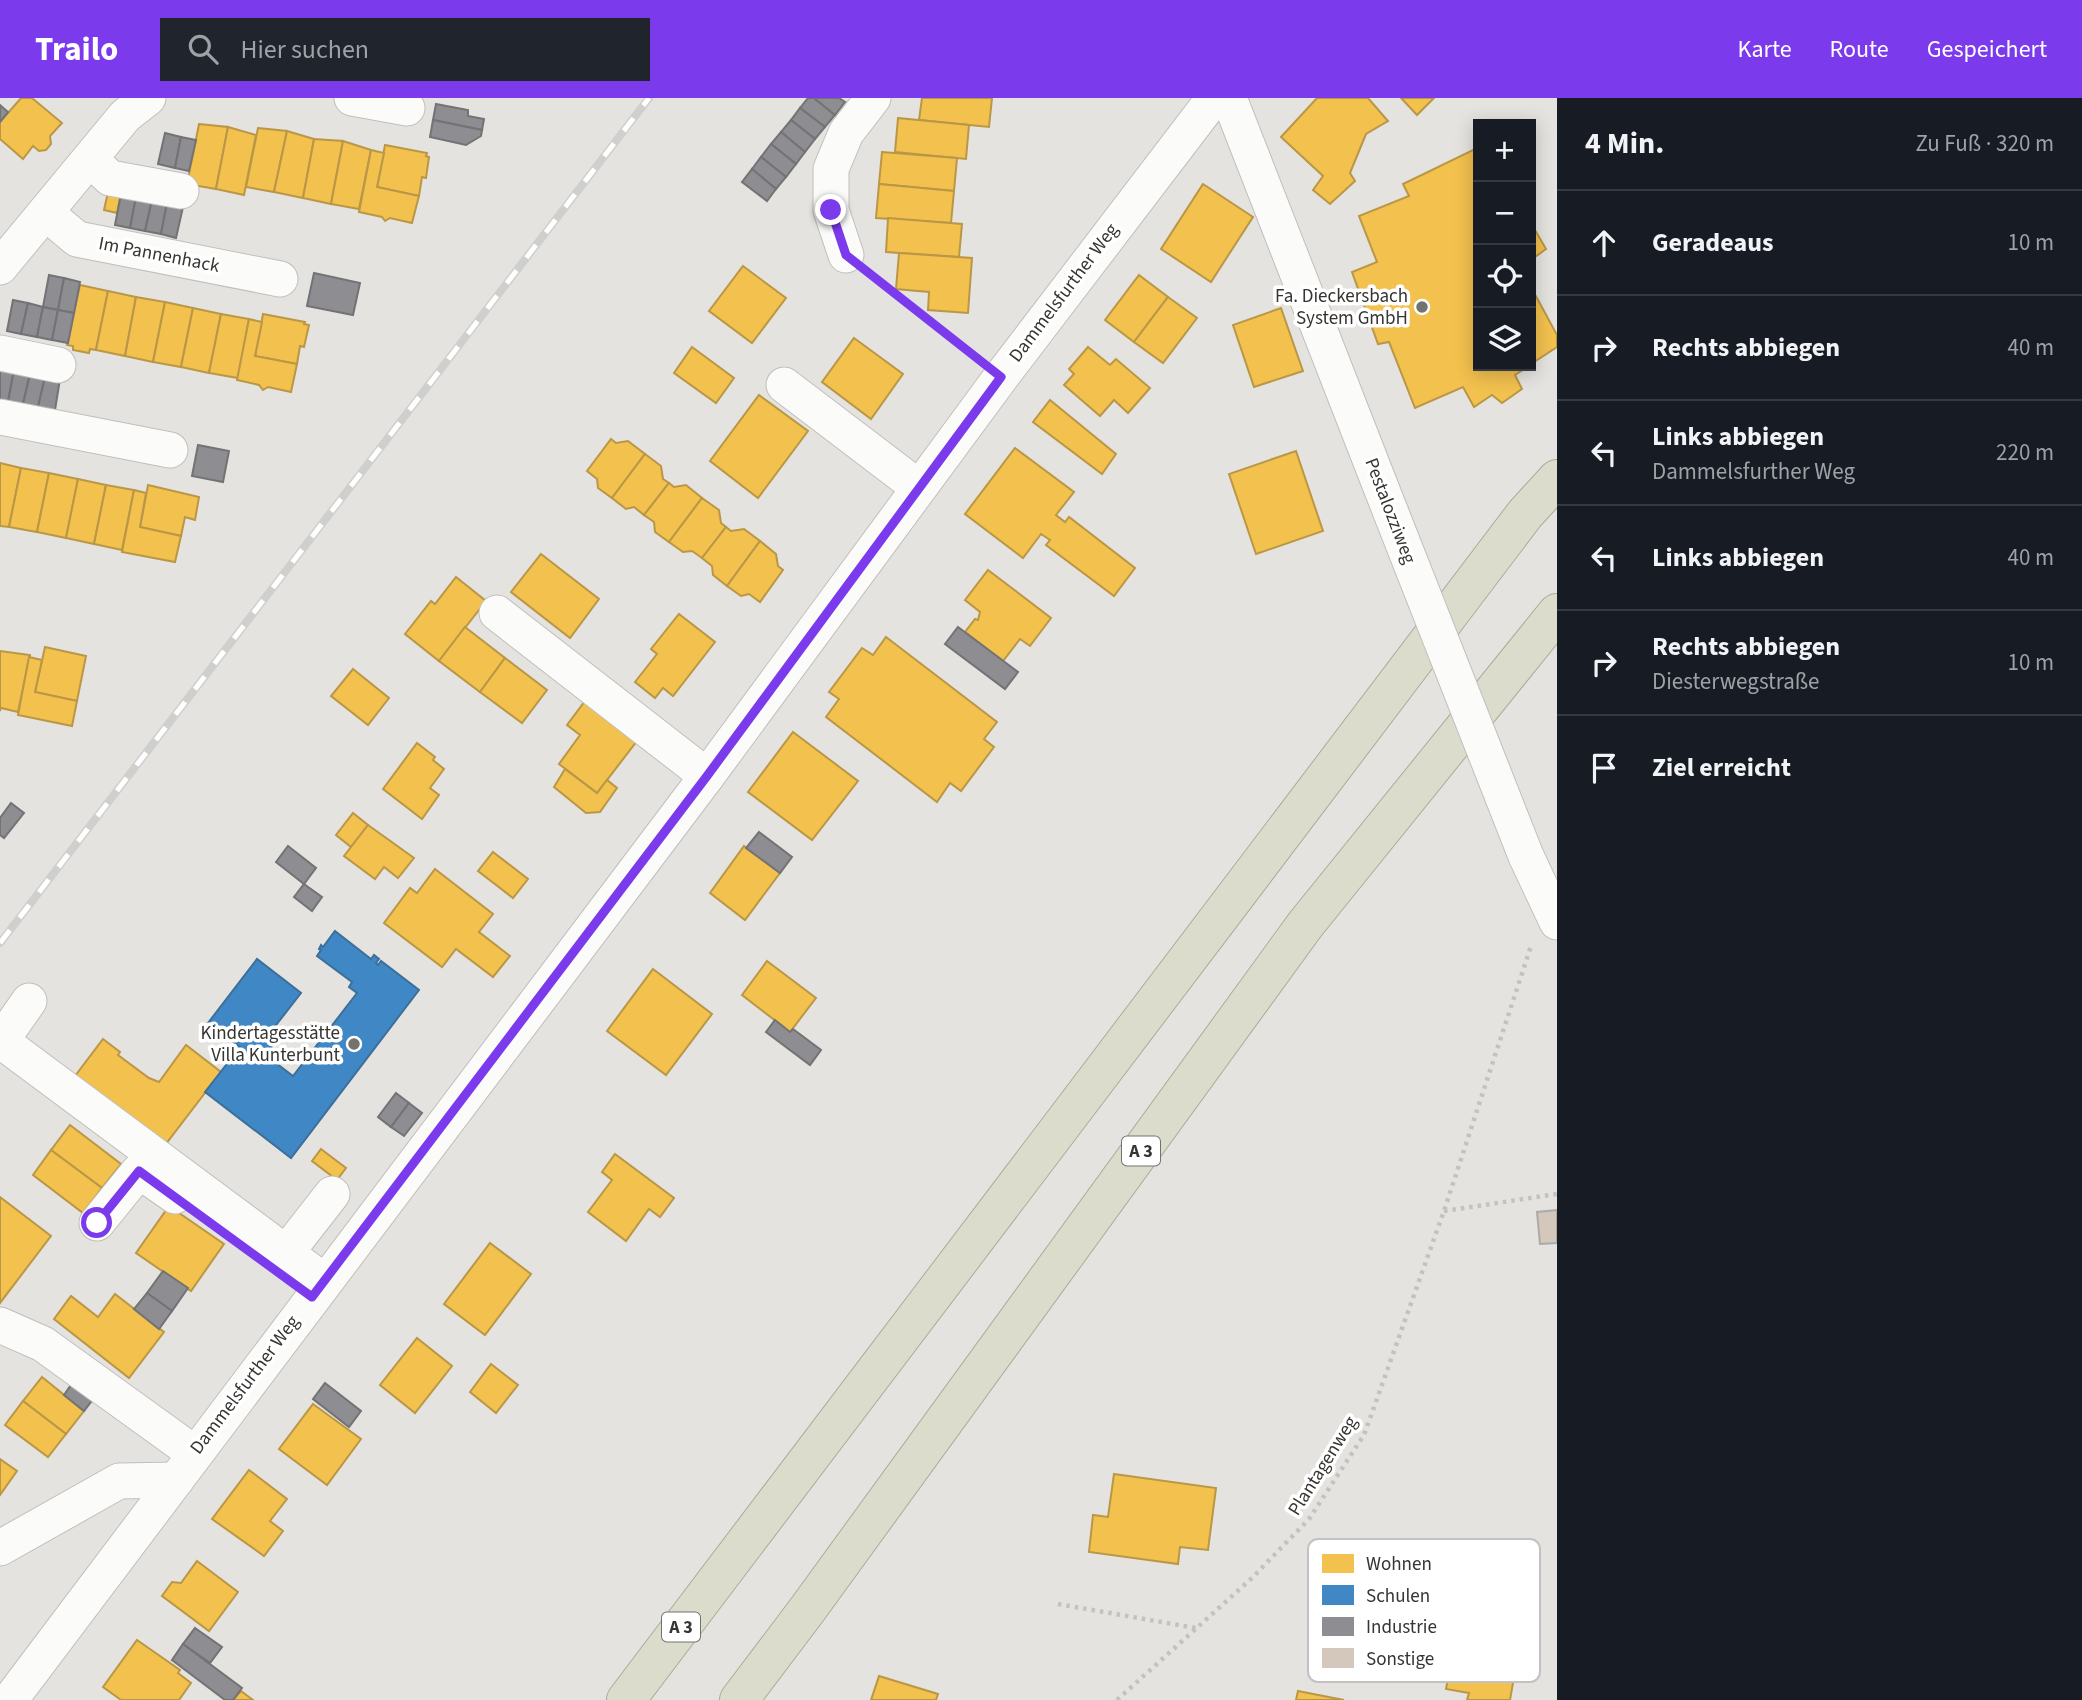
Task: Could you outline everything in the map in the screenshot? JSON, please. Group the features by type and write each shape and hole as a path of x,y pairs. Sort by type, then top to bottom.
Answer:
{"highway":[{"name":"A 3","path":"626,1700 1525,514 1557,480"},
{"name":"A 3","path":"739,1700 816,1599 1305,925 1557,613"}],"street":[{"path":"352,98 407,108"},
{"path":"846,255 831,210 831,169 846,134 873,98"},
{"name":"Dammelsfurther Weg","path":"9,1700 707,776 918,487 1214,98"},
{"name":"Pestalozziweg","path":"1229,98 1525,856 1552,912"},
{"path":"0,267 90,159 126,104"},
{"path":"90,159 110,178 181,191"},
{"name":"Im Pannenhack","path":"46,213 77,239 280,279"},
{"path":"0,352 58,365"},
{"path":"784,385 918,487"},
{"path":"0,417 170,450"},
{"path":"497,613 707,776"},
{"path":"29,1001 1,1041 286,1253 318,1289"},
{"path":"97,1223 139,1171 318,1289"},
{"path":"286,1253 332,1194"},
{"path":"0,1325 43,1344 185,1466"},
{"path":"0,1548 119,1481 185,1466"}],"path":[{"path":"846,255 1001,377"},
{"name":"Plantagenweg","path":"1116,1700 1252,1578 1309,1519 1364,1435 1552,912"},
{"path":"1444,1211 1557,1194"},
{"path":"1058,1604 1196,1628"}],"building: Wohnen":[{"path":"21,98 32,98 62,123 50,136 51,144 46,150 39,151 33,146 23,159 0,139 0,122"},
{"path":"922,98 992,98 989,127 919,120"},
{"path":"1317,98 1368,98 1388,121 1366,134 1350,173 1355,181 1330,204 1313,190 1323,176 1281,137"},
{"path":"1401,98 1434,98 1417,115"},
{"path":"898,118 969,125 966,159 895,152"},
{"path":"199,124 228,127 216,189 187,184"},
{"path":"228,127 256,135 244,195 216,189"},
{"path":"258,128 287,131 274,192 246,187"},
{"path":"287,131 314,139 303,198 274,192"},
{"path":"314,139 343,141 331,204 303,198"},
{"path":"343,141 371,150 359,209 331,204"},
{"path":"385,145 427,153 426,156 429,157 426,178 422,177 419,196 377,187"},
{"path":"371,150 384,153 377,187 419,196 412,223 390,218 385,221 382,217 359,212"},
{"name":"Fa. Dieckersbach System GmbH","path":"1473,150 1473,371 1521,371 1515,375 1522,389 1502,403 1492,395 1474,407 1463,387 1415,408 1389,342 1378,344 1352,272 1377,262 1359,216 1409,196 1403,184"},
{"path":"882,152 957,158 954,191 879,184"},
{"path":"879,184 954,191 951,223 876,218"},
{"path":"1203,184 1253,217 1211,282 1161,249"},
{"path":"108,192 121,194 117,213 104,210"},
{"path":"888,218 962,224 959,257 886,252"},
{"path":"1536,232 1546,249 1536,256"},
{"path":"899,253 972,258 968,313 928,310 929,292 896,289"},
{"path":"743,266 786,298 752,343 709,311"},
{"path":"1139,275 1168,297 1134,342 1105,320"},
{"path":"80,285 108,291 96,350 90,349 89,353 73,350 73,346 67,345"},
{"path":"108,291 136,297 125,356 96,350"},
{"path":"1536,296 1557,335 1557,347 1536,361"},
{"path":"136,297 165,302 153,362 125,356"},
{"path":"1168,297 1197,318 1163,363 1134,342"},
{"path":"165,302 193,308 181,367 153,362"},
{"path":"193,308 221,314 209,373 181,367"},
{"path":"1281,308 1303,371 1254,387 1233,325"},
{"path":"221,314 249,319 238,378 209,373"},
{"path":"263,314 309,325 304,347 300,346 297,364 255,356"},
{"path":"249,319 262,322 255,356 297,364 291,392 268,387 263,390 259,385 237,380"},
{"path":"854,338 903,374 871,419 822,382"},
{"path":"692,347 734,378 716,403 674,373"},
{"path":"1088,347 1110,365 1116,359 1150,388 1128,413 1114,400 1100,416 1064,385 1074,374 1069,369"},
{"path":"759,395 808,431 758,498 710,461"},
{"path":"1050,400 1116,454 1102,474 1033,422"},
{"path":"611,439 616,443 628,441 645,454 612,498 598,488 597,479 587,471"},
{"path":"1015,448 1074,492 1056,515 1065,522 1069,517 1135,568 1114,596 1046,545 1050,540 1041,534 1023,558 965,514"},
{"path":"1296,451 1323,531 1256,554 1229,474"},
{"path":"645,454 661,466 663,479 669,483 644,515 634,507 626,509 612,498"},
{"path":"0,463 21,468 9,527 0,526"},
{"path":"21,468 49,473 37,532 9,527"},
{"path":"49,473 78,479 66,538 37,532"},
{"path":"78,479 106,485 94,544 66,538"},
{"path":"669,483 674,487 686,485 702,498 669,542 655,532 654,522 644,515"},
{"path":"106,485 134,490 122,550 94,544"},
{"path":"148,485 199,497 195,520 185,517 181,536 140,527"},
{"path":"134,490 146,493 140,527 181,536 175,562 122,552"},
{"path":"702,498 719,510 721,523 726,527 702,558 692,551 683,552 669,542"},
{"path":"726,527 731,531 744,529 760,541 727,586 713,575 712,566 702,558"},
{"path":"760,541 776,554 778,566 783,570 760,602 749,594 741,596 727,586"},
{"path":"541,554 599,599 570,638 511,592"},
{"path":"988,570 1051,618 1030,646 1020,639 1003,661 965,632 975,619 978,620 980,612 965,600"},
{"path":"456,577 486,601 439,661 405,634 431,601 435,604"},
{"path":"679,614 715,642 673,696 663,688 655,698 635,682 657,654 651,649"},
{"path":"465,627 505,658 480,692 439,661"},
{"path":"886,637 997,722 984,739 994,747 961,791 950,783 937,802 826,717 839,699 829,692 862,648 873,655"},
{"path":"45,647 86,656 77,701 35,692"},
{"path":"0,651 30,655 18,712 1,708 0,711"},
{"path":"29,657 42,660 35,692 77,701 72,726 18,715"},
{"path":"505,658 547,690 522,723 480,692"},
{"path":"353,669 389,698 368,725 331,696"},
{"path":"585,701 637,741 597,793 559,764 580,735 567,725"},
{"path":"793,732 858,781 812,840 748,792"},
{"path":"417,743 435,757 433,760 444,769 430,788 439,795 422,819 383,789"},
{"path":"565,769 597,793 607,780 617,788 600,812 586,813 554,787"},
{"path":"353,813 368,825 351,847 336,835"},
{"path":"368,825 414,858 398,878 384,867 375,879 344,856"},
{"path":"744,846 780,873 745,920 710,893"},
{"path":"493,852 528,879 513,898 478,871"},
{"path":"435,869 493,914 479,932 510,956 493,977 456,949 442,967 384,923 410,888 417,893"},
{"path":"767,961 816,998 790,1032 742,995"},
{"path":"653,969 712,1014 666,1075 607,1031"},
{"path":"103,1039 120,1052 118,1055 149,1078 159,1082 186,1045 221,1072 162,1149 72,1080"},
{"path":"70,1125 121,1164 102,1188 51,1150"},
{"path":"321,1149 346,1168 337,1180 312,1161"},
{"path":"51,1150 102,1188 83,1213 33,1175"},
{"path":"615,1154 674,1198 660,1217 649,1209 626,1241 588,1212 612,1180 602,1172"},
{"path":"0,1197 51,1236 0,1303"},
{"path":"169,1206 224,1244 191,1291 136,1253"},
{"path":"490,1243 531,1274 485,1335 444,1304"},
{"path":"115,1294 164,1332 129,1378 54,1319 71,1296 98,1317"},
{"path":"417,1338 452,1366 415,1413 380,1385"},
{"path":"491,1364 518,1385 496,1413 470,1392"},
{"path":"42,1377 84,1411 66,1434 23,1401"},
{"path":"23,1401 66,1434 48,1457 5,1425"},
{"path":"313,1404 361,1439 327,1485 279,1449"},
{"path":"0,1459 17,1471 0,1495"},
{"path":"249,1470 287,1499 270,1521 283,1531 264,1556 212,1519"},
{"path":"1114,1474 1216,1488 1208,1550 1180,1547 1178,1564 1089,1552 1093,1515 1108,1517"},
{"path":"197,1561 238,1592 209,1631 162,1596 172,1582 181,1583"},
{"path":"137,1640 180,1670 178,1673 191,1683 179,1700 121,1700 103,1687"},
{"path":"879,1676 938,1694 936,1700 871,1700"},
{"path":"1447,1682 1513,1682 1510,1700 1467,1700 1469,1693 1446,1689"},
{"path":"241,1691 253,1700 233,1700"},
{"path":"1298,1691 1344,1700 1296,1700"}],"building: Schulen":[{"path":"335,931 371,959 374,955 379,959 376,963 378,965 381,961 419,990 291,1158 205,1092 240,1047 208,1023 257,959 301,993 266,1038 271,1042 272,1053 268,1057 293,1076 357,993 349,987 352,982 317,956 321,945 323,947"}],"building: Industrie":[{"path":"808,98 814,98 835,115 825,127 800,108"},
{"path":"814,98 839,98 845,102 835,115"},
{"path":"436,104 468,110 468,116 484,119 482,130 433,120"},
{"path":"0,105 8,112 0,122"},
{"path":"800,108 825,127 815,139 791,120"},
{"path":"433,120 482,130 481,136 466,145 430,137"},
{"path":"791,120 815,139 805,152 781,132"},
{"path":"781,132 805,152 796,164 771,144"},
{"path":"165,133 181,137 175,168 158,164"},
{"path":"181,137 196,140 189,171 175,168"},
{"path":"771,144 796,164 786,177 761,157"},
{"path":"761,157 786,177 776,189 752,169"},
{"path":"752,169 776,189 767,201 742,182"},
{"path":"121,194 136,197 130,228 115,225"},
{"path":"136,197 152,200 145,231 130,228"},
{"path":"152,200 167,203 161,234 145,231"},
{"path":"167,203 183,207 176,238 161,234"},
{"path":"314,273 360,283 353,315 307,306"},
{"path":"49,275 64,278 58,310 43,307"},
{"path":"64,278 80,282 74,313 58,310"},
{"path":"13,300 28,303 21,334 7,331"},
{"path":"28,303 43,307 37,337 21,334"},
{"path":"43,307 58,310 52,340 37,337"},
{"path":"58,310 74,313 68,343 52,340"},
{"path":"0,367 14,370 8,402 0,400"},
{"path":"14,370 30,374 23,404 8,402"},
{"path":"30,374 45,377 38,407 23,404"},
{"path":"45,377 60,379 55,410 38,407"},
{"path":"198,445 229,451 223,482 192,476"},
{"path":"958,627 1018,672 1005,689 945,644"},
{"path":"11,803 24,813 4,838 0,835 0,818"},
{"path":"759,832 792,857 780,873 746,848"},
{"path":"288,846 316,868 304,884 276,862"},
{"path":"304,884 322,897 312,911 294,897"},
{"path":"775,1020 790,1032 793,1029 821,1050 810,1065 766,1032"},
{"path":"396,1093 409,1103 391,1127 378,1117"},
{"path":"409,1103 422,1113 404,1136 391,1127"},
{"path":"163,1271 188,1288 172,1311 147,1293"},
{"path":"147,1293 172,1311 159,1329 134,1309"},
{"path":"73,1382 94,1398 84,1411 64,1395"},
{"path":"325,1383 361,1411 349,1427 313,1399"},
{"path":"195,1628 222,1647 210,1663 183,1644"},
{"path":"183,1644 242,1688 233,1700 225,1700 172,1660"}],"building: Sonstige":[{"path":"1557,1210 1557,1243 1540,1244 1537,1212"}],"railway":[{"path":"0,943 649,98"}],"place":[{"name":"Fa. Dieckersbach System GmbH","path":"1422,307"},
{"name":"Kindertagesstätte Villa Kunterbunt","path":"354,1044"}],"route":[{"path":"97,1223 139,1171 312,1297 707,776 1001,377 846,255 831,210"}]}
